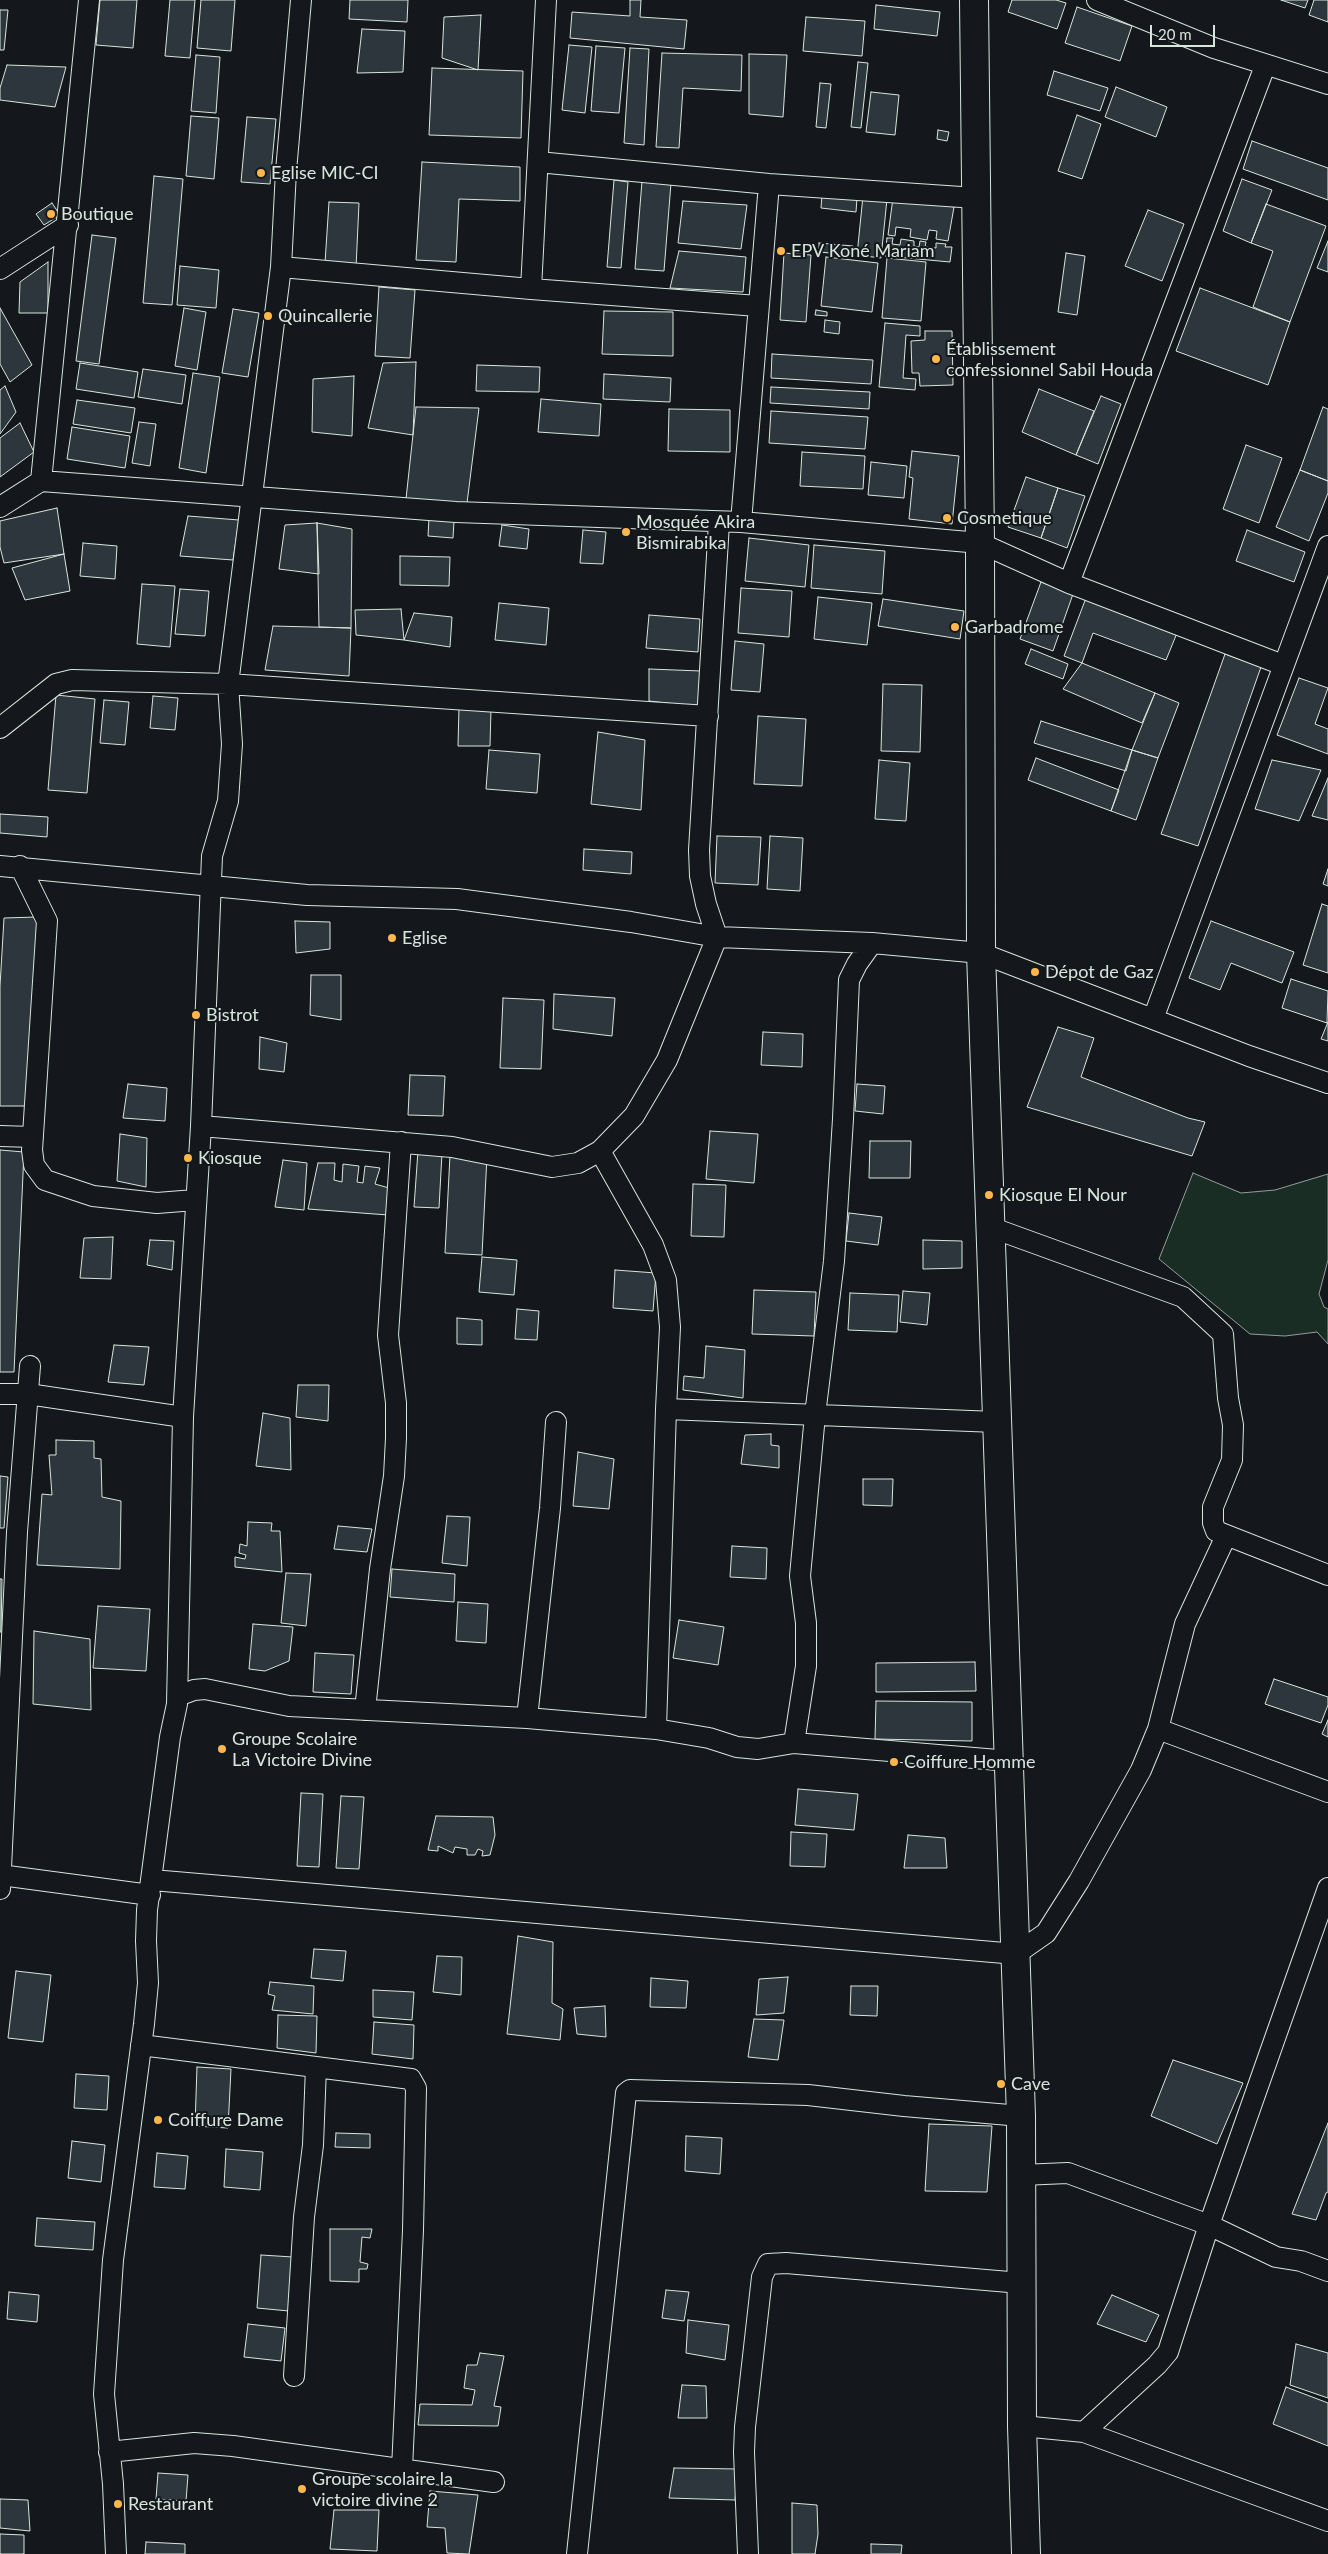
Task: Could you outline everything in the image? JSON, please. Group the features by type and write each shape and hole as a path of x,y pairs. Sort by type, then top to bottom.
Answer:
{"street":[{"path":"41,482 89,0"},
{"path":"116,2554 113,2484 104,2394 113,2260 142,2045 148,1983 146,1941 151,1887 170,1737 178,1696 183,1417 194,1200 201,1126 212,856 228,801 232,744 228,684 281,267 284,190 301,0"},
{"path":"531,289 546,0"},
{"path":"974,0 980,543 981,953 1021,2116 1022,2426 1026,2554"},
{"path":"1097,0 1179,35 1265,66 1328,84"},
{"path":"1069,583 1265,66"},
{"path":"538,162 769,184 976,198"},
{"path":"740,522 769,184"},
{"path":"0,269 68,225"},
{"path":"281,267 531,289 758,306"},
{"path":"0,507 41,482 456,512 719,523 740,522 980,543 1069,583 1283,665"},
{"path":"201,1126 452,1147 552,1167 578,1163 600,1151 634,1116 667,1060 718,937 706,904 700,876 699,822 708,716 719,523"},
{"path":"1154,1019 1328,546"},
{"path":"0,728 56,684 72,680 228,684 708,716"},
{"path":"10,866 212,887 307,894 457,899 631,922 718,937 872,944 981,953 1249,1056 1328,1083"},
{"path":"10,866 47,921 32,1137 34,1165 45,1180 61,1187 93,1196 157,1203 194,1200"},
{"path":"794,1743 806,1666 806,1623 800,1576 815,1415 835,1251 849,980 857,964 872,944"},
{"path":"0,1136 32,1137"},
{"path":"365,1710 378,1586 394,1476 396,1404 388,1335 401,1142"},
{"path":"600,1151 653,1245 666,1280 670,1327 656,1730"},
{"path":"990,1227 1183,1297 1223,1334 1228,1398 1233,1426 1232,1460 1217,1492 1213,1507 1213,1523 1216,1531 1328,1575"},
{"path":"30,1366 18,1532 0,1880 151,1887 1016,1954 1046,1932 1080,1881 1142,1770 1158,1729 1185,1624 1226,1536"},
{"path":"0,1394 28,1394 183,1417"},
{"path":"666,1409 996,1422"},
{"path":"527,1718 550,1508 556,1422"},
{"path":"178,1696 194,1690 205,1689 289,1706 527,1718 656,1730 709,1738 744,1748 758,1749 794,1743 1010,1762"},
{"path":"1158,1729 1328,1792"},
{"path":"1084,2432 1158,2365 1168,2352 1209,2225 1328,1888"},
{"path":"142,2045 411,2079 416,2088 413,2230 402,2469"},
{"path":"294,2376 304,2217 313,2145 316,2067"},
{"path":"577,2554 626,2092 630,2090 808,2095 875,2104 1021,2116"},
{"path":"1021,2175 1068,2173 1209,2225 1276,2257 1301,2261 1328,2271"},
{"path":"748,2554 744,2452 745,2427 762,2277 768,2264 786,2263 1021,2283"},
{"path":"1022,2426 1084,2432 1144,2452 1328,2520"},
{"path":"109,2452 194,2443 494,2482"}],"green space":[{"path":"1193,1173 1241,1193 1275,1190 1328,1174 1328,1260 1319,1294 1324,1307 1328,1309 1328,1344 1317,1332 1285,1336 1250,1334 1159,1259"}],"building":[{"path":"100,0 137,0 133,48 96,45"},
{"path":"170,0 195,0 190,58 165,56"},
{"path":"201,0 235,0 231,51 197,48"},
{"path":"350,0 408,0 407,22 349,19"},
{"path":"630,0 641,0 640,17 687,20 684,49 570,38 572,12 630,16"},
{"path":"1012,0 1056,0 1066,3 1057,29 1008,12"},
{"path":"1281,0 1308,0 1305,8"},
{"path":"1314,0 1328,0 1328,22 1309,15"},
{"path":"876,5 940,12 937,36 874,29"},
{"path":"1077,7 1132,26 1120,61 1065,43"},
{"path":"0,10 8,10 4,50 0,50"},
{"path":"481,15 478,70 442,58 444,17"},
{"path":"806,17 865,21 862,56 803,51"},
{"path":"362,29 405,31 403,72 357,73"},
{"path":"569,45 592,47 585,113 562,110"},
{"path":"596,46 625,48 619,113 591,111"},
{"path":"630,48 649,49 644,145 624,143"},
{"path":"662,53 742,55 741,91 683,88 679,148 656,147"},
{"path":"749,54 787,55 783,117 749,114"},
{"path":"196,55 220,57 216,113 191,111"},
{"path":"858,62 868,63 861,128 851,127"},
{"path":"7,65 66,67 55,107 0,100 0,88"},
{"path":"432,68 523,71 521,138 429,135"},
{"path":"1054,71 1108,88 1100,111 1047,95"},
{"path":"820,83 831,84 826,128 816,127"},
{"path":"1116,87 1167,107 1156,137 1105,117"},
{"path":"871,92 899,95 895,135 866,132"},
{"path":"1077,115 1101,124 1082,179 1058,171"},
{"path":"191,116 219,118 214,179 186,176"},
{"path":"247,117 276,119 270,184 241,182"},
{"path":"938,130 949,132 947,141 937,139"},
{"path":"1252,141 1328,168 1328,200 1243,169"},
{"path":"422,162 520,167 520,201 459,199 456,262 416,260"},
{"path":"154,176 183,179 172,305 143,303"},
{"path":"1242,179 1272,190 1251,243 1223,231"},
{"path":"614,180 628,182 621,268 607,267"},
{"path":"642,181 671,183 664,271 635,269"},
{"path":"822,195 857,198 856,212 821,208"},
{"path":"863,196 887,199 881,258 857,255"},
{"path":"893,198 954,207 948,241 936,239 937,231 929,230 927,240 910,237 911,229 896,227 895,236 888,235"},
{"path":"683,201 747,205 741,249 678,243"},
{"path":"329,202 359,203 356,268 325,263"},
{"path":"52,203 60,215 44,225 36,214"},
{"path":"1266,204 1326,226 1290,322 1253,307 1273,251 1251,243"},
{"path":"1148,210 1184,224 1162,281 1125,266"},
{"path":"92,235 116,238 99,364 76,361"},
{"path":"887,238 893,238 892,244 900,245 901,239 914,241 914,246 919,247 920,241 926,242 925,247 936,248 936,243 946,244 945,247 952,247 950,262 885,256"},
{"path":"1328,241 1328,272 1317,268"},
{"path":"819,243 853,246 852,255 819,252"},
{"path":"679,251 746,257 743,292 670,288"},
{"path":"784,253 811,255 806,322 780,320"},
{"path":"1066,253 1085,256 1077,315 1058,312"},
{"path":"826,257 878,263 872,312 821,306"},
{"path":"887,258 926,262 921,321 882,318"},
{"path":"48,262 48,313 19,313 20,282"},
{"path":"180,266 219,270 216,308 177,305"},
{"path":"379,287 415,290 410,358 375,356"},
{"path":"1200,288 1290,322 1268,385 1176,351"},
{"path":"0,308 32,365 10,382 0,364"},
{"path":"184,308 206,312 197,370 175,366"},
{"path":"233,309 259,313 248,377 222,373"},
{"path":"816,310 827,312 827,316 815,315"},
{"path":"604,311 673,312 673,356 602,354"},
{"path":"825,320 840,322 839,334 824,332"},
{"path":"885,323 920,326 920,336 906,335 903,378 916,379 915,390 879,387"},
{"path":"925,331 952,331 953,385 920,386 919,373 912,373 911,341 925,340"},
{"path":"772,354 873,360 871,384 771,378"},
{"path":"416,362 413,435 368,428 383,363"},
{"path":"80,363 138,372 134,398 76,389"},
{"path":"477,365 540,367 539,392 476,391"},
{"path":"143,369 186,375 182,404 138,397"},
{"path":"193,373 220,377 206,473 179,468"},
{"path":"604,374 671,378 670,402 603,399"},
{"path":"354,376 352,436 312,432 313,379"},
{"path":"5,386 16,412 0,434 0,390"},
{"path":"771,387 870,392 869,409 770,403"},
{"path":"1039,389 1094,411 1076,455 1022,432"},
{"path":"1101,396 1121,404 1098,464 1076,455"},
{"path":"541,399 601,404 599,436 538,432"},
{"path":"77,400 135,408 131,433 73,424"},
{"path":"416,407 479,408 467,503 406,499"},
{"path":"1323,407 1328,409 1328,481 1300,470"},
{"path":"669,409 730,410 730,452 668,451"},
{"path":"771,411 868,417 865,449 769,443"},
{"path":"139,422 156,424 150,466 132,463"},
{"path":"20,423 34,452 0,477 0,438"},
{"path":"72,427 130,436 125,468 67,459"},
{"path":"1246,445 1282,458 1259,523 1223,509"},
{"path":"912,451 959,456 952,524 909,519 913,478 909,477"},
{"path":"802,452 865,456 863,489 800,486"},
{"path":"871,462 907,466 904,498 868,495"},
{"path":"1300,470 1328,481 1328,493 1309,541 1276,527"},
{"path":"1026,477 1058,488 1041,538 1008,527"},
{"path":"1058,488 1085,496 1067,548 1041,538"},
{"path":"57,508 64,554 4,563 0,547 0,521"},
{"path":"188,516 239,520 233,560 180,556"},
{"path":"429,519 454,521 453,538 428,536"},
{"path":"317,523 319,574 279,569 285,525"},
{"path":"317,523 352,529 351,628 319,627"},
{"path":"502,525 529,529 527,549 499,546"},
{"path":"583,530 606,532 603,564 580,563"},
{"path":"1247,530 1305,552 1294,582 1236,561"},
{"path":"749,538 809,545 805,587 745,581"},
{"path":"83,543 117,546 115,579 80,576"},
{"path":"814,545 885,551 882,594 811,588"},
{"path":"64,554 70,591 25,600 12,568"},
{"path":"400,556 450,557 449,586 400,585"},
{"path":"1041,582 1073,594 1053,651 1020,639"},
{"path":"142,584 175,586 170,647 137,644"},
{"path":"741,588 792,591 789,637 738,633"},
{"path":"180,589 209,591 205,636 175,634"},
{"path":"818,597 872,603 867,645 814,639"},
{"path":"1086,598 1177,633 1166,660 1093,633 1082,663 1064,656"},
{"path":"883,599 964,611 960,639 878,626"},
{"path":"499,603 549,608 546,645 495,640"},
{"path":"401,609 404,640 356,635 355,610"},
{"path":"414,613 452,617 450,647 404,640"},
{"path":"649,615 700,619 698,652 646,648"},
{"path":"273,626 351,628 349,676 265,670"},
{"path":"735,641 764,644 760,692 731,690"},
{"path":"1031,649 1068,664 1063,679 1025,664"},
{"path":"1225,654 1261,667 1198,846 1161,834"},
{"path":"1082,663 1155,693 1142,723 1063,689"},
{"path":"649,669 701,671 701,707 649,701"},
{"path":"1299,678 1328,688 1315,724 1328,729 1328,754 1277,735"},
{"path":"883,684 922,685 920,752 881,751"},
{"path":"1155,693 1179,703 1158,758 1132,750"},
{"path":"56,695 95,699 87,793 48,790"},
{"path":"153,696 178,698 175,730 150,728"},
{"path":"104,700 129,702 125,745 100,743"},
{"path":"459,708 491,709 490,746 458,746"},
{"path":"758,716 806,719 802,786 754,784"},
{"path":"1041,721 1132,750 1126,771 1034,743"},
{"path":"598,732 645,740 641,810 591,804"},
{"path":"489,750 540,754 537,793 486,789"},
{"path":"1132,750 1158,758 1136,820 1111,811"},
{"path":"1036,758 1119,790 1111,811 1028,780"},
{"path":"879,760 910,763 906,821 875,819"},
{"path":"1272,760 1321,770 1299,821 1255,809"},
{"path":"1328,778 1328,820 1312,816"},
{"path":"0,814 48,817 47,837 0,833"},
{"path":"717,836 761,837 758,885 715,883"},
{"path":"770,836 803,838 800,891 767,889"},
{"path":"584,849 632,852 631,874 583,870"},
{"path":"1328,869 1328,886 1323,884"},
{"path":"1322,904 1328,906 1328,973 1303,965"},
{"path":"37,917 37,965 28,1106 0,1106 0,986 4,918"},
{"path":"295,921 330,922 330,949 296,953"},
{"path":"1211,921 1294,952 1282,983 1231,963 1220,990 1189,978"},
{"path":"311,975 341,975 341,1020 310,1015"},
{"path":"1291,979 1328,991 1327,1023 1282,1008"},
{"path":"554,994 615,998 612,1036 553,1029"},
{"path":"503,998 544,1000 541,1069 500,1068"},
{"path":"1328,1022 1328,1041 1321,1039"},
{"path":"1058,1027 1094,1038 1081,1077 1188,1118 1205,1122 1192,1156 1027,1107"},
{"path":"763,1032 803,1034 802,1067 761,1065"},
{"path":"260,1037 287,1043 284,1072 259,1069"},
{"path":"410,1075 445,1076 443,1116 408,1115"},
{"path":"128,1084 167,1088 165,1121 123,1118"},
{"path":"857,1084 885,1086 883,1114 855,1111"},
{"path":"710,1131 758,1134 754,1183 706,1179"},
{"path":"120,1134 147,1138 146,1187 117,1181"},
{"path":"870,1141 911,1141 910,1178 869,1178"},
{"path":"0,1150 24,1152 14,1372 0,1372"},
{"path":"418,1151 442,1153 439,1208 414,1207"},
{"path":"450,1155 487,1156 482,1255 445,1253"},
{"path":"283,1160 307,1163 304,1210 275,1207"},
{"path":"318,1163 335,1163 334,1180 342,1182 343,1164 359,1166 357,1182 363,1183 365,1166 380,1168 375,1184 389,1188 388,1215 308,1209"},
{"path":"693,1184 726,1185 724,1237 691,1236"},
{"path":"849,1213 882,1217 878,1245 846,1241"},
{"path":"113,1237 111,1279 80,1278 84,1238"},
{"path":"150,1240 174,1241 172,1270 147,1265"},
{"path":"923,1240 962,1241 962,1268 923,1269"},
{"path":"482,1257 517,1260 514,1295 479,1292"},
{"path":"615,1270 656,1273 653,1311 613,1308"},
{"path":"754,1290 816,1292 814,1336 752,1334"},
{"path":"903,1291 930,1293 927,1325 900,1322"},
{"path":"850,1293 899,1295 897,1332 848,1330"},
{"path":"517,1309 539,1311 537,1340 515,1339"},
{"path":"457,1318 482,1320 482,1345 457,1344"},
{"path":"114,1345 149,1347 144,1385 108,1382"},
{"path":"706,1346 745,1350 743,1398 683,1390 684,1376 704,1378"},
{"path":"298,1385 329,1385 328,1421 296,1417"},
{"path":"263,1413 290,1418 291,1470 256,1466"},
{"path":"771,1434 771,1445 779,1446 779,1468 741,1464 745,1435"},
{"path":"56,1440 94,1441 94,1458 101,1459 102,1497 121,1501 120,1569 37,1565 42,1494 52,1495 49,1455 56,1455"},
{"path":"578,1452 614,1459 609,1509 573,1506"},
{"path":"0,1476 8,1477 4,1528 0,1528"},
{"path":"863,1479 893,1479 892,1506 863,1505"},
{"path":"447,1516 470,1517 467,1566 442,1563"},
{"path":"248,1522 272,1523 271,1531 280,1531 282,1572 235,1567 235,1557 245,1559 246,1555 239,1553 240,1544 247,1546"},
{"path":"338,1526 372,1529 367,1552 334,1549"},
{"path":"732,1546 767,1548 766,1579 730,1577"},
{"path":"392,1569 455,1574 454,1602 390,1597"},
{"path":"286,1573 311,1574 306,1626 281,1623"},
{"path":"0,1579 2,1579 1,1632 0,1632"},
{"path":"458,1602 488,1604 486,1643 456,1641"},
{"path":"98,1606 150,1609 146,1671 93,1668"},
{"path":"679,1620 724,1627 718,1665 673,1658"},
{"path":"253,1624 293,1627 289,1661 265,1671 249,1669"},
{"path":"34,1631 90,1639 91,1710 33,1704"},
{"path":"315,1653 354,1655 351,1694 313,1692"},
{"path":"975,1662 976,1691 876,1692 876,1663"},
{"path":"1274,1679 1328,1697 1328,1705 1321,1723 1265,1704"},
{"path":"876,1701 972,1702 972,1741 875,1739"},
{"path":"1328,1720 1328,1737 1322,1734"},
{"path":"798,1789 858,1794 854,1830 795,1825"},
{"path":"301,1793 323,1794 319,1867 297,1866"},
{"path":"341,1796 364,1797 359,1869 336,1868"},
{"path":"436,1816 493,1817 495,1835 490,1855 482,1856 483,1851 478,1849 475,1855 467,1855 467,1849 455,1847 453,1853 438,1846 438,1851 428,1850"},
{"path":"791,1832 827,1834 825,1867 790,1866"},
{"path":"908,1835 945,1838 947,1868 904,1868"},
{"path":"518,1936 553,1942 552,2003 563,2009 560,2040 507,2034"},
{"path":"314,1949 346,1951 343,1981 311,1978"},
{"path":"437,1956 462,1957 461,1995 433,1992"},
{"path":"16,1971 51,1975 43,2042 8,2038"},
{"path":"788,1977 784,2013 756,2015 759,1979"},
{"path":"651,1978 688,1981 686,2008 650,2007"},
{"path":"270,1982 314,1986 313,2014 272,2010 275,1996 268,1994"},
{"path":"851,1986 878,1986 877,2016 850,2015"},
{"path":"373,1990 414,1992 412,2020 373,2017"},
{"path":"605,2006 606,2037 577,2034 574,2008"},
{"path":"278,2015 317,2016 316,2053 277,2048"},
{"path":"754,2019 784,2020 778,2060 748,2057"},
{"path":"374,2022 414,2025 413,2059 372,2054"},
{"path":"1173,2060 1243,2083 1217,2144 1151,2116"},
{"path":"197,2067 231,2069 228,2128 195,2126"},
{"path":"76,2074 109,2076 107,2110 74,2108"},
{"path":"1328,2123 1328,2192 1316,2220 1292,2214"},
{"path":"929,2124 992,2126 987,2192 925,2191"},
{"path":"336,2133 370,2134 370,2148 335,2147"},
{"path":"686,2136 722,2138 720,2174 685,2171"},
{"path":"72,2141 105,2145 101,2182 68,2178"},
{"path":"226,2149 263,2152 260,2190 224,2187"},
{"path":"157,2153 188,2156 185,2189 154,2187"},
{"path":"37,2218 95,2222 93,2250 35,2246"},
{"path":"330,2229 372,2229 370,2238 362,2237 360,2262 368,2264 367,2269 359,2269 359,2282 330,2281"},
{"path":"261,2255 293,2257 289,2311 257,2308"},
{"path":"666,2290 689,2292 684,2321 662,2318"},
{"path":"9,2292 39,2295 37,2322 7,2319"},
{"path":"1112,2295 1159,2315 1146,2342 1097,2324"},
{"path":"688,2320 729,2325 725,2360 686,2353"},
{"path":"248,2324 285,2328 281,2361 244,2357"},
{"path":"1296,2344 1328,2353 1328,2398 1290,2385"},
{"path":"480,2353 504,2356 494,2406 501,2407 498,2426 418,2425 420,2404 472,2405 475,2390 464,2388 467,2365 477,2365"},
{"path":"682,2385 706,2386 707,2418 678,2418"},
{"path":"1286,2387 1328,2403 1328,2446 1273,2424"},
{"path":"674,2468 738,2469 735,2500 669,2498"},
{"path":"158,2473 188,2475 186,2501 156,2499"},
{"path":"430,2491 478,2495 469,2554 447,2553 445,2528 427,2527"},
{"path":"0,2499 28,2500 30,2531 0,2528"},
{"path":"792,2503 817,2505 818,2534 815,2554 792,2554"},
{"path":"334,2510 379,2510 377,2551 330,2549"},
{"path":"0,2534 24,2535 24,2554 0,2554"},
{"path":"146,2542 185,2544 185,2554 145,2554"},
{"path":"871,2544 902,2545 901,2554 871,2554"}],"place":[{"name":"Eglise MIC-CI","path":"261,173"},
{"name":"Boutique","path":"51,214"},
{"name":"EPV Koné Mariam","path":"781,251"},
{"name":"Quincallerie","path":"268,316"},
{"name":"Établissement confessionnel Sabil Houda","path":"936,359"},
{"name":"Cosmetique","path":"947,518"},
{"name":"Mosquée Akira Bismirabika","path":"626,532"},
{"name":"Garbadrome","path":"955,627"},
{"name":"Eglise","path":"392,938"},
{"name":"Dépot de Gaz","path":"1035,972"},
{"name":"Bistrot","path":"196,1015"},
{"name":"Kiosque","path":"188,1158"},
{"name":"Kiosque El Nour","path":"989,1195"},
{"name":"Groupe Scolaire La Victoire Divine","path":"222,1749"},
{"name":"Coiffure Homme","path":"894,1762"},
{"name":"Cave","path":"1001,2084"},
{"name":"Coiffure Dame","path":"158,2120"},
{"name":"Groupe scolaire la victoire divine 2","path":"302,2489"},
{"name":"Restaurant","path":"118,2504"}]}
